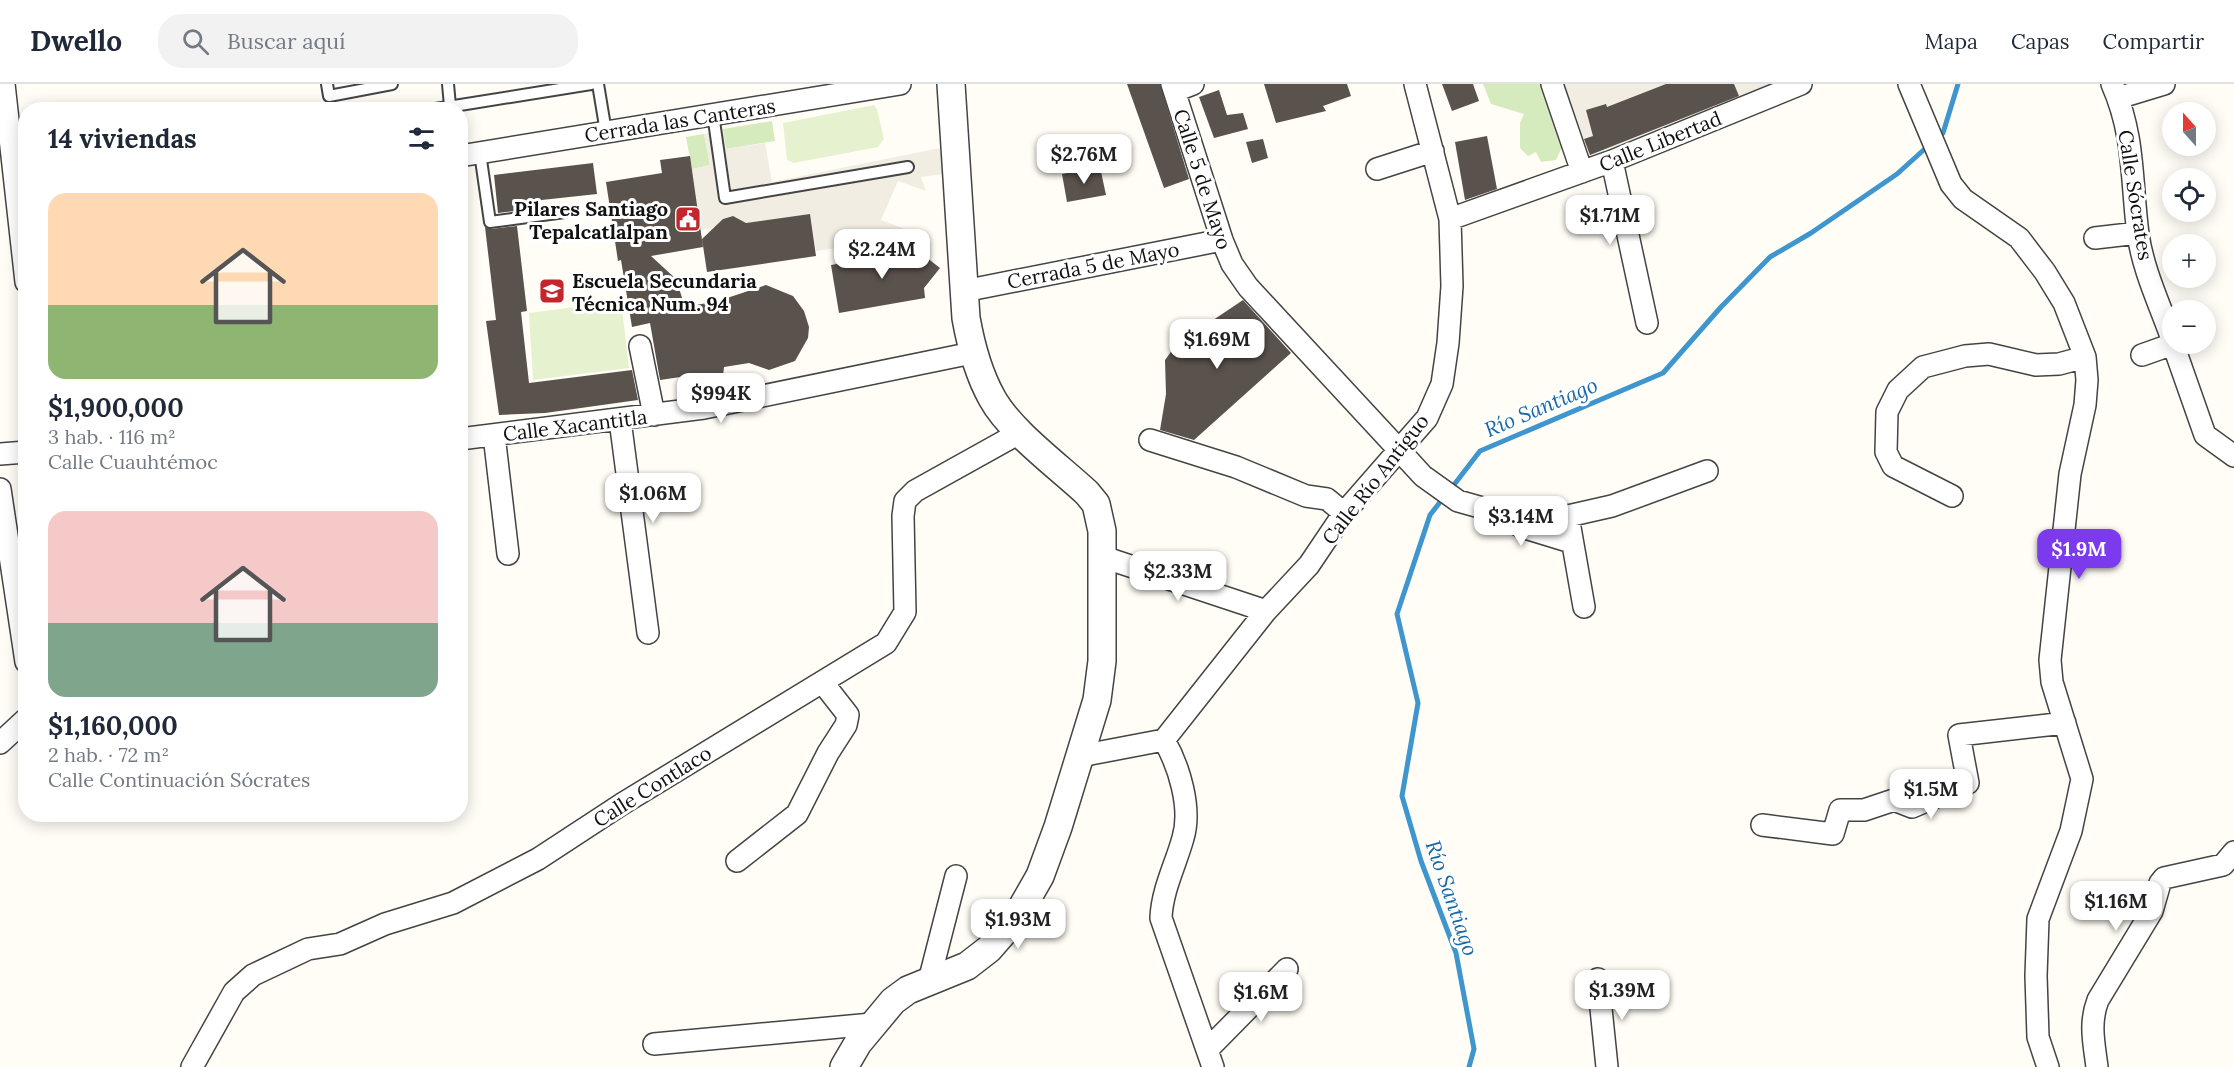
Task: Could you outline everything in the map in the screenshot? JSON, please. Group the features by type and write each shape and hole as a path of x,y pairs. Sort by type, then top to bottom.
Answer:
{"street":[{"path":"4,84 18,210"},
{"name":"Cerrada las Canteras","path":"470,154 900,84"},
{"path":"844,1067 872,1024 893,1001 908,990 968,966 989,949 1016,918 1040,876 1058,827 1097,700 1102,661 1103,557 1102,531 1096,504 1007,419 992,398 972,353 966,318 951,84"},
{"name":"Calle Río Antiguo","path":"1164,740 1266,611 1309,565 1344,513 1427,418 1442,384 1452,286 1450,219 1415,84"},
{"path":"1552,84 1582,172"},
{"name":"Calle Libertad","path":"1450,219 1612,161 1801,84"},
{"path":"1909,84 1951,184 1963,199 2019,238 2045,272 2064,303 2085,357 2087,380 2085,405 2070,474 2050,660 2052,682 2082,779 2071,831 2038,919 2036,976 2038,1037 2048,1067"},
{"path":"2115,91 2164,84"},
{"name":"Calle 5 de Mayo","path":"1180,86 1222,240 1232,264 1248,287 1423,476 1458,501 1490,510 1568,516 1612,506 1707,471"},
{"name":"Calle Sócrates","path":"2115,91 2130,138 2138,233 2143,257 2162,311"},
{"path":"1377,170 1434,151"},
{"path":"1612,161 1647,323"},
{"path":"2094,238 2138,233"},
{"name":"Cerrada 5 de Mayo","path":"964,291 1222,240"},
{"path":"640,346 654,415"},
{"path":"2142,354 2162,346"},
{"name":"Calle Xacantitla","path":"468,438 704,408 972,353"},
{"path":"1952,496 1893,466 1888,460 1886,452 1887,412 1898,390 1923,367 1965,357 1989,354 2036,365 2059,364 2085,357"},
{"name":"Calle Sócrates","path":"2177,354 2205,435 2234,456"},
{"path":"620,420 648,633"},
{"name":"Calle Contlaco","path":"192,1067 234,992 253,975 308,949 340,944 385,924 453,903 538,859 723,742 886,643 905,612 903,516 905,501 915,491 1021,432"},
{"path":"494,435 508,554"},
{"path":"1150,440 1236,467 1306,496 1328,499 1344,513"},
{"path":"0,454 18,453"},
{"path":"0,489 18,609"},
{"path":"1490,510 1522,527 1571,542"},
{"path":"1568,516 1584,607"},
{"path":"1103,557 1266,611"},
{"path":"738,861 797,814 828,753 846,725 848,715 823,683"},
{"path":"1762,825 1833,834 1840,810 1864,810 1894,800 1912,807 1968,783 1959,735 2066,723"},
{"path":"0,743 18,726"},
{"path":"1080,756 1164,740 1172,755 1185,808 1184,835 1162,904 1161,918 1210,1058 1287,969"},
{"path":"2097,1067 2092,1031 2093,1014 2098,999 2152,911 2160,883 2164,878 2223,865 2234,852"},
{"path":"929,981 956,876"},
{"path":"1598,979 1607,1067"},
{"path":"654,1044 872,1024"}],"lane":[{"path":"327,84 329,96 392,84"},
{"path":"448,84 450,102"},
{"path":"468,103 591,84"},
{"path":"598,84 606,132"},
{"path":"713,114 725,198 908,167"},
{"path":"470,154 489,222 565,212"}],"green space":[{"path":"1483,84 1543,84 1563,145 1556,160 1541,162 1536,152 1528,156 1520,148 1520,123 1524,114 1491,104"},
{"path":"874,105 884,139 878,147 794,163 787,160 783,123"},
{"path":"772,121 775,141 726,149 723,129"},
{"path":"704,134 710,165 692,169 686,137"},
{"path":"621,301 629,368 533,380 529,313"}],"shaded area":[{"path":"1561,84 1789,84 1590,163"},
{"path":"723,129 726,149 765,143 772,182 940,148 943,174 921,177 926,191 898,181 881,220 915,233 866,244 816,251 810,214 746,223 732,216 723,219 717,227 701,230 692,169 710,165 704,134"}],"building":[{"path":"1127,84 1160,84 1189,179 1164,188"},
{"path":"1264,84 1347,84 1351,96 1323,106 1326,111 1276,123"},
{"path":"1442,84 1473,84 1479,101 1452,111"},
{"path":"1666,84 1734,84 1739,96 1590,155 1584,139 1593,136 1586,110 1606,104 1607,107"},
{"path":"1219,90 1227,115 1243,113 1248,129 1214,138 1199,97"},
{"path":"1487,136 1497,189 1465,200 1455,142"},
{"path":"1263,139 1268,158 1252,163 1246,142"},
{"path":"690,156 703,247 651,256 676,279 685,307 718,301 766,285 793,296 804,311 809,327 808,338 795,361 769,370 749,363 724,367 722,385 711,392 703,391 698,386 694,375 660,380 650,323 632,327 621,260 618,261 606,182 662,173 660,160"},
{"path":"593,163 597,194 514,203 515,211 498,213 494,175"},
{"path":"1100,167 1106,195 1067,202 1062,174"},
{"path":"810,214 816,256 707,272 702,239 723,219 733,216 746,223"},
{"path":"517,226 527,311 521,312 529,383 632,370 638,400 545,413 499,415 486,321 496,320 485,227 491,229"},
{"path":"917,250 940,268 924,288 925,298 839,313 831,265"},
{"path":"1243,300 1291,353 1194,440 1160,430 1166,394 1165,360 1176,345"}],"waterway":[{"name":"Río Santiago","path":"1938,138 1943,133 1958,84"},
{"name":"Río Santiago","path":"1450,490 1480,451 1663,373 1721,307 1770,257 1811,233 1897,174 1928,146"},
{"name":"Río Santiago","path":"1444,497 1430,515 1397,614 1418,703 1402,796 1421,861 1456,953 1474,1049 1469,1067"}],"place":[{"name":"Pilares Santiago Tepalcatlalpan","path":"688,219"},
{"name":"Escuela Secundaria Técnica Num. 94","path":"552,291"}]}
